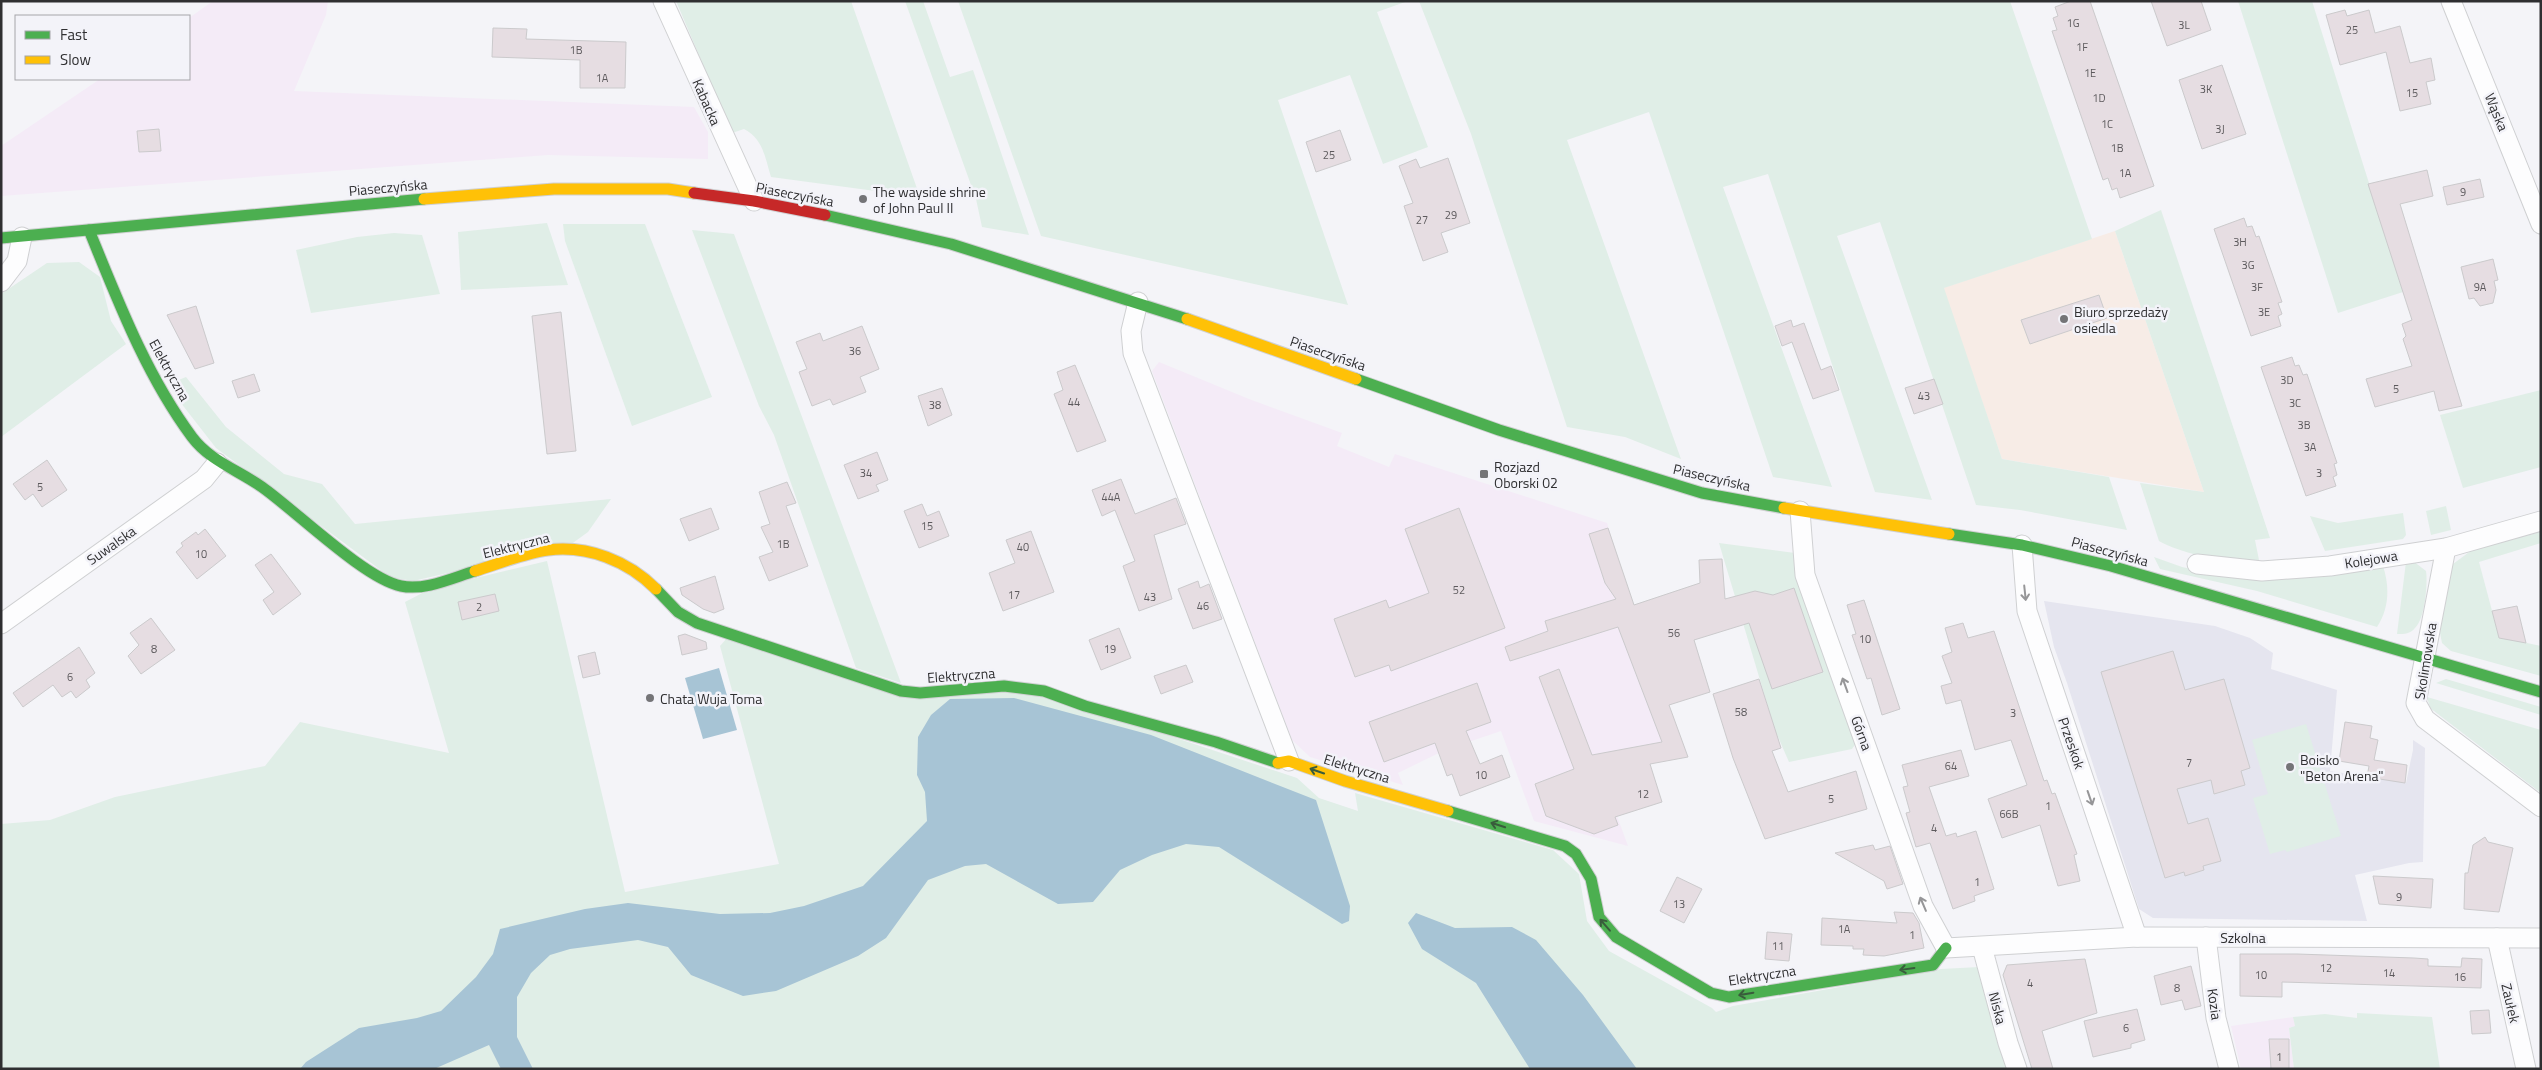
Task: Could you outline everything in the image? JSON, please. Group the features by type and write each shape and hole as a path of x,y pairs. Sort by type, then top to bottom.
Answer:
{"main road":[{"name":"Piaseczyńska","path":"1,238 441,197 554,189 668,189 754,201 866,223 951,244 1138,302 1499,430 1702,493 1800,511 2022,545 2111,566 2541,692"},
{"name":"Elektryczna","path":"89,230 125,319 167,398 196,442 217,463 262,486 332,542 386,580 398,586 411,588 427,585 547,550 579,549 613,558 646,579 678,612 697,623 901,691 920,693 1022,687 1044,691 1085,706 1216,742 1276,763 1289,761 1345,780 1565,846 1576,854 1591,879 1599,917 1616,937 1711,993 1729,997 1822,981 1933,966 1946,948"}],"street":[{"name":"Kabacka","path":"663,1 754,201"},
{"name":"Wąska","path":"2451,1 2541,224"},
{"path":"1,282 17,262 22,237"},
{"path":"1138,302 1131,331 1133,353 1289,761"},
{"name":"Suwalska","path":"1,624 204,479 217,463"},
{"name":"Górna","path":"1800,511 1805,574 1923,906 1946,948"},
{"name":"Kolejowa","path":"2197,564 2262,570 2330,566 2446,548 2541,521"},
{"name":"Przeskok","path":"2022,545 2027,611 2137,937"},
{"name":"Skolimowska","path":"2446,548 2416,703 2425,719 2541,807"},
{"name":"Szkolna","path":"1946,948 2137,937 2541,938"},
{"name":"Kozia","path":"2206,937 2216,1018 2229,1069"},
{"name":"Zaułek","path":"2497,938 2526,1069"},
{"name":"Niska","path":"1982,947 2017,1069"}],"shaded area":[{"path":"213,1 328,1 326,15 294,91 694,107 708,132 708,159 548,155 1,196 1,146 99,80 190,80 190,17"},
{"path":"676,1 851,1 920,197 771,177 765,156 755,138 744,129 732,133"},
{"path":"905,1 923,1 950,77 973,70 1029,235 982,227 976,199"},
{"path":"958,1 1408,1 1377,12 1428,147 1383,164 1350,75 1278,100 1348,305 1041,236"},
{"path":"1419,1 2010,1 2092,239 1944,288 2002,459 2109,477 2127,530 2020,510 1976,505 1880,222 1837,236 1932,500 1875,492 1768,174 1723,187 1832,487 1773,477 1649,112 1567,140 1681,459 1625,437 1567,427 1471,134"},
{"path":"2238,1 2312,1 2403,292 2338,313"},
{"path":"2161,210 2270,538 2255,540 2259,560 2235,561 2208,557 2181,550 2159,541 2140,483 2204,492 2115,231"},
{"path":"547,223 568,285 461,290 458,232"},
{"path":"563,224 645,224 712,397 632,426 565,241"},
{"path":"692,230 734,234 901,683 856,668 774,435 759,406"},
{"path":"2115,231 2204,492 2002,459 1943,288"},
{"path":"394,233 422,235 440,294 311,313 296,250 357,237"},
{"path":"79,262 100,277 111,321 126,344 1,437 1,294 47,263"},
{"path":"1159,362 1249,399 1342,433 1337,446 1389,467 1395,454 1607,523 1640,626 1688,757 1601,772 1628,846 1534,821 1501,731 1445,750 1398,773 1403,785 1310,757 1292,740 1152,371"},
{"path":"186,377 226,427 284,474 322,484 355,524 611,499 588,532 570,545 413,581 390,577 216,448 177,398 171,383"},
{"path":"2541,390 2541,467 2463,488 2440,415"},
{"path":"2446,506 2451,530 2431,535 2426,511"},
{"path":"2403,513 2406,535 2403,539 2325,551 2310,516 2338,523"},
{"path":"2541,532 2541,543 2479,562 2499,637 2541,646 2541,676 2451,651 2442,643 2439,628 2453,564 2472,550"},
{"path":"1719,543 1795,553 1859,739 1852,749 1789,762 1775,730"},
{"path":"2154,557 2182,567 2219,575 2383,566 2387,582 2386,605 2377,627 2257,591 2160,569"},
{"path":"547,561 625,892 779,864 720,646 727,638 906,695 1034,691 1297,778 1319,798 1358,811 1355,793 1553,850 1579,874 1587,921 1609,951 1716,1012 1733,1006 1941,969 1979,967 2011,1069 1,1069 1,824 50,820 115,797 265,766 300,722 449,753 405,602 430,589"},
{"path":"2413,561 2426,571 2427,584 2423,609 2421,617 2413,630 2397,634 2406,562"},
{"path":"2044,601 2215,626 2250,638 2273,653 2271,669 2337,690 2330,771 2406,783 2413,750 2413,740 2425,748 2423,862 2409,863 2355,875 2367,921 2153,918 2139,909 2054,647"},
{"path":"2446,679 2541,707 2541,715 2436,683"},
{"path":"2427,697 2541,730 2541,793 2430,708"},
{"name":"Boisko \"Beton Arena\"","path":"2306,724 2341,836 2287,852 2285,850 2270,854 2253,798 2268,794 2252,740"},
{"path":"2357,1013 2432,1017 2440,1069 2294,1069 2289,1028 2295,1026 2293,1017 2325,1014 2357,1018"},
{"path":"2293,1017 2295,1026 2289,1028 2294,1069 2241,1069 2231,1026"}],"water":[{"path":"719,668 737,730 703,739 685,678"},
{"path":"1014,698 1151,735 1316,800 1350,906 1349,921 1342,924 1219,847 1186,844 1152,855 1120,870 1093,902 1058,904 986,864 965,866 928,880 886,938 858,956 776,991 743,996 691,975 668,947 638,940 570,949 550,955 531,973 517,997 517,1037 533,1069 501,1069 489,1045 434,1069 300,1069 306,1062 359,1028 417,1018 441,1011 476,977 493,954 500,929 585,909 628,903 720,914 770,913 804,906 863,886 927,821 925,792 917,775 918,737 931,715 950,699"},
{"path":"1416,913 1455,928 1512,927 1536,940 1583,995 1637,1069 1530,1069 1476,983 1422,949 1408,923"}],"building":[{"path":"2071,1 2090,1 2154,186 2120,198 2117,188 2112,190 2108,178 2103,180 2052,31 2057,30 2053,18 2058,16 2055,7"},
{"path":"2151,1 2201,1 2211,30 2167,46"},
{"path":"2345,10 2347,16 2369,10 2375,33 2400,26 2410,63 2431,58 2435,80 2426,82 2431,104 2400,111 2386,52 2340,65 2326,15"},
{"path":"493,28 527,29 526,39 626,42 625,88 580,88 580,60 492,57"},
{"path":"2222,65 2246,134 2202,149 2179,80"},
{"path":"159,129 161,151 139,152 137,131"},
{"path":"1340,130 1351,160 1316,172 1306,142"},
{"path":"1448,158 1470,223 1441,233 1448,252 1423,261 1404,206 1413,203 1399,166 1416,159 1420,168"},
{"path":"2427,170 2433,196 2400,204 2462,406 2439,411 2434,391 2375,407 2366,379 2412,366 2403,339 2406,336 2402,324 2412,320 2368,184"},
{"path":"2480,179 2484,197 2447,205 2443,187"},
{"path":"2244,218 2247,227 2252,226 2256,237 2259,236 2282,302 2278,303 2282,314 2278,316 2281,326 2251,336 2214,229"},
{"path":"2493,259 2498,280 2494,281 2496,290 2493,303 2480,306 2474,298 2469,299 2461,267"},
{"name":"Biuro sprzedaży osiedla","path":"2099,295 2107,318 2030,344 2021,320"},
{"path":"196,306 214,363 195,369 167,315"},
{"path":"561,312 576,451 547,454 532,316"},
{"path":"1791,320 1793,327 1804,323 1821,370 1831,366 1839,390 1813,399 1792,342 1782,346 1775,326"},
{"path":"862,326 879,369 860,377 866,392 833,405 830,399 812,406 799,372 807,369 796,342 820,333 823,341"},
{"path":"2292,357 2295,366 2299,365 2303,375 2307,374 2337,463 2334,464 2337,475 2333,477 2336,486 2306,496 2261,367"},
{"path":"1075,365 1106,441 1077,452 1054,394 1063,390 1057,372"},
{"path":"254,374 260,391 238,398 232,381"},
{"path":"1934,379 1943,404 1914,414 1905,388"},
{"path":"942,388 952,415 928,426 918,396"},
{"path":"877,452 888,480 876,485 879,491 858,499 844,465"},
{"path":"47,460 67,490 42,507 33,494 25,500 13,484"},
{"path":"1121,479 1135,514 1176,498 1186,524 1154,535 1172,599 1139,611 1123,566 1135,561 1115,510 1102,516 1092,490"},
{"path":"787,482 796,503 786,506 808,566 769,581 759,557 773,552 761,527 770,524 759,492"},
{"path":"922,504 927,516 939,511 949,536 919,548 904,511"},
{"path":"711,508 719,529 689,541 680,519"},
{"path":"1459,508 1505,628 1391,671 1389,665 1355,677 1334,619 1386,600 1389,608 1429,593 1405,529"},
{"path":"1608,528 1634,605 1700,583 1699,560 1722,559 1725,599 1755,591 1773,595 1794,588 1823,672 1772,689 1749,623 1694,640 1710,692 1669,705 1688,757 1650,764 1662,802 1615,817 1618,825 1594,834 1546,816 1535,784 1574,769 1539,677 1559,669 1592,755 1662,742 1618,627 1510,661 1505,647 1548,631 1545,621 1616,599 1605,583 1589,534"},
{"path":"205,529 226,556 197,579 176,552 183,546 181,543 196,532 198,535"},
{"path":"1031,531 1054,592 1003,611 989,573 1015,563 1006,540"},
{"path":"271,554 301,594 273,615 263,600 274,592 255,565"},
{"path":"715,576 724,609 714,613 703,609 682,595 680,588"},
{"path":"1198,581 1200,588 1209,584 1222,619 1193,629 1178,589"},
{"path":"495,594 499,611 462,620 458,602"},
{"path":"1864,600 1900,709 1882,715 1871,678 1867,679 1852,635 1856,634 1847,605"},
{"path":"2517,606 2526,643 2499,638 2492,611"},
{"path":"151,618 175,650 141,674 128,656 139,645 130,633"},
{"path":"1963,623 1968,638 1994,631 2044,781 2047,780 2052,794 2055,793 2077,854 2074,855 2080,881 2058,886 2040,825 2002,838 1988,799 2027,785 2011,740 1975,750 1961,700 1946,704 1941,686 1952,683 1942,656 1952,652 1945,628"},
{"path":"1119,628 1131,658 1101,670 1089,640"},
{"path":"685,634 706,642 707,649 682,655 678,636"},
{"path":"79,647 95,673 86,680 90,687 76,698 71,691 62,697 53,685 23,707 13,693"},
{"path":"2173,651 2185,690 2224,679 2250,768 2241,771 2245,785 2214,794 2211,780 2177,789 2188,824 2208,818 2221,861 2203,866 2204,870 2185,876 2184,872 2165,878 2101,672"},
{"path":"595,652 600,674 583,678 578,656"},
{"path":"1186,665 1193,682 1161,694 1154,676"},
{"path":"1759,679 1781,748 1772,751 1788,792 1856,771 1867,809 1765,839 1733,758 1713,694"},
{"path":"1477,683 1491,722 1466,731 1480,764 1502,755 1510,777 1460,796 1452,774 1447,776 1435,743 1384,762 1369,722"},
{"path":"2345,722 2372,726 2370,738 2378,740 2374,760 2407,765 2405,783 2367,777 2369,766 2339,761"},
{"path":"1961,750 1969,776 1929,787 1946,836 1956,833 1957,837 1976,831 1994,889 1974,896 1975,901 1953,909 1930,843 1916,847 1906,813 1910,812 1903,787 1908,786 1902,765"},
{"path":"2485,837 2488,842 2513,848 2499,912 2464,909 2465,873 2468,873 2473,845"},
{"path":"1873,845 1875,850 1890,846 1903,884 1887,889 1884,881 1835,853"},
{"path":"2373,876 2433,879 2431,908 2379,904"},
{"path":"1677,877 1702,889 1684,923 1660,911"},
{"path":"1894,912 1913,913 1919,923 1924,948 1884,956 1863,955 1864,949 1853,949 1853,946 1821,945 1822,918 1897,923"},
{"path":"1767,932 1792,934 1789,961 1765,959"},
{"path":"2240,954 2414,958 2428,959 2428,966 2461,967 2462,958 2482,959 2481,988 2282,982 2282,997 2240,996"},
{"path":"2085,959 2097,1013 2042,1031 2053,1069 2032,1069 2003,975 2007,965"},
{"path":"2191,966 2201,1006 2185,1010 2182,1000 2161,1005 2154,976"},
{"path":"2137,1009 2145,1040 2131,1044 2131,1048 2093,1057 2084,1021"},
{"path":"2489,1010 2491,1033 2472,1034 2470,1011"},
{"path":"2269,1039 2289,1039 2289,1069 2271,1069"}],"traffic: fast":[{"path":"1,238 424,199"},
{"path":"825,215 951,244 1187,319"},
{"path":"89,230 122,310 147,363 176,413 192,437 207,453 262,487 350,558 386,581 401,586 419,587 475,571"},
{"path":"1356,379 1499,430 1702,493 1784,508"},
{"path":"1949,534 2022,545 2111,566 2541,692"},
{"path":"656,589 678,612 697,623 901,691 920,693 1004,686 1044,691 1085,706 1216,742 1278,763"},
{"path":"1448,811 1565,846 1576,854 1591,879 1599,917 1616,937 1711,993 1729,997 1933,965 1946,948"}],"traffic: slow":[{"path":"424,199 554,189 668,189 694,193"},
{"path":"1187,319 1356,379"},
{"path":"1784,508 1949,534"},
{"path":"475,571 539,551 578,550 606,557 620,563 633,570 656,589"},
{"path":"1278,763 1289,761 1345,781 1448,811"}],"traffic: jam":[{"path":"694,193 754,201 825,215"}],"place":[{"name":"The wayside shrine of John Paul II","path":"863,199"},
{"name":"Biuro sprzedaży osiedla","path":"2064,319"},
{"name":"Rozjazd Oborski 02","path":"1484,474"},
{"name":"Chata Wuja Toma","path":"650,698"},
{"name":"Boisko \"Beton Arena\"","path":"2290,767"}]}
